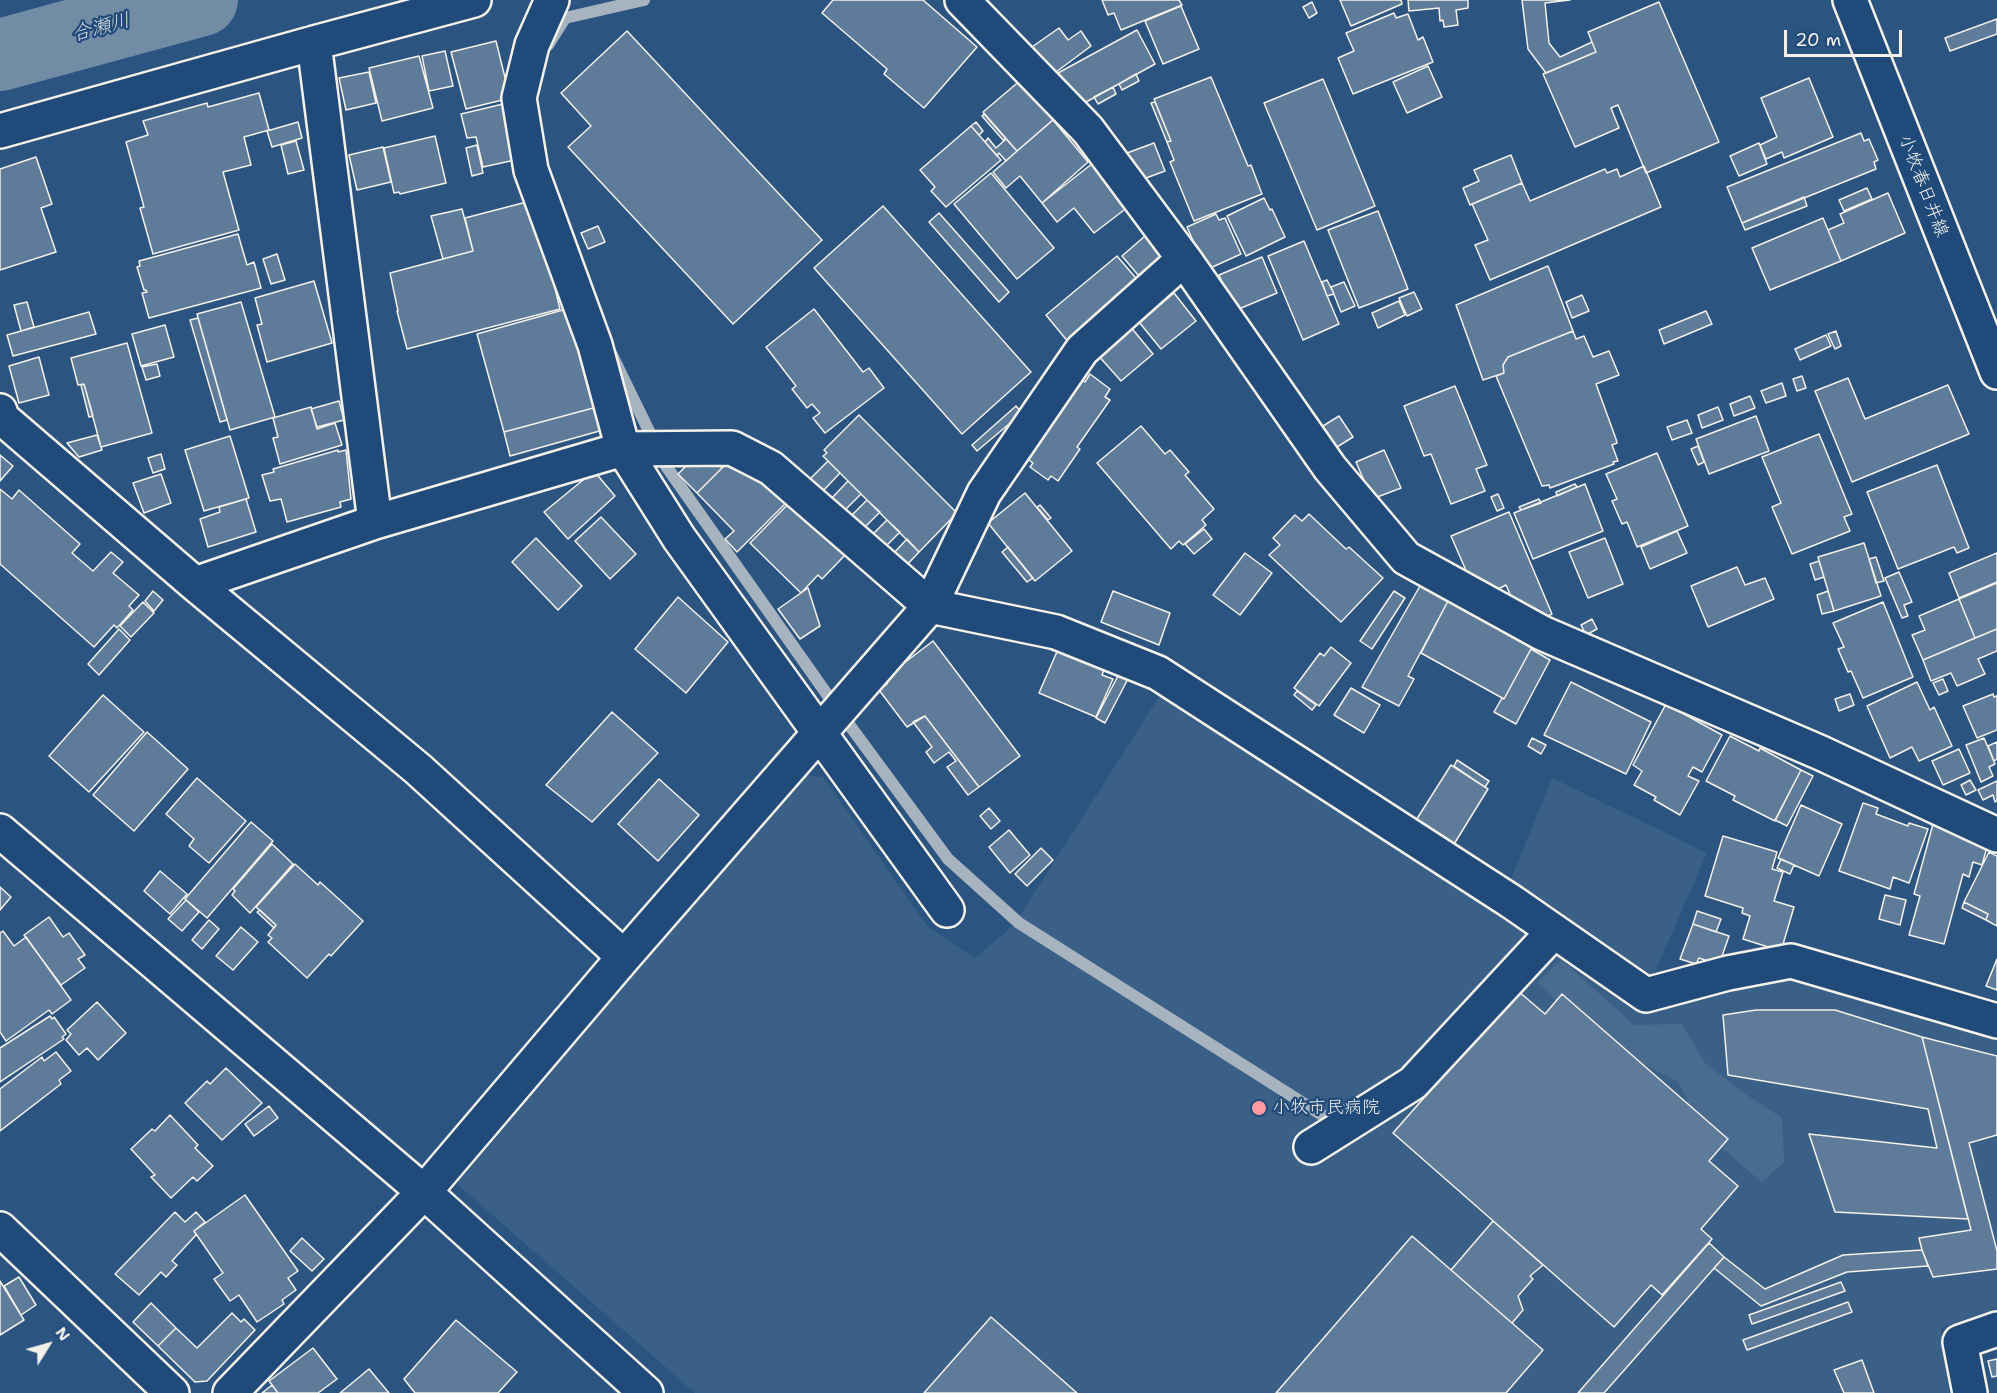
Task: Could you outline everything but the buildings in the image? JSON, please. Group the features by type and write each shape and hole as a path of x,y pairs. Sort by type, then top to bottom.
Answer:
{"street":[{"path":"0,131 474,0"},
{"path":"552,0 532,45 519,98 531,170 595,345 623,449 678,538 946,910"},
{"path":"963,0 1088,130 1184,259 1330,468 1406,558 1542,633 1821,753 1997,835"},
{"name":"小牧春日井線","path":"1850,0 1990,334 1997,372"},
{"path":"314,43 375,522"},
{"path":"230,1393 424,1192 819,731 930,606 984,493 1082,350 1184,259"},
{"path":"0,411 2,418 195,584 418,769 624,957"},
{"path":"195,584 375,522 623,449 732,448 771,468 930,606 1056,632 1158,673 1502,896 1647,995 1728,973 1791,961 1997,1021"},
{"path":"0,831 424,1192 646,1393"},
{"path":"1311,1147 1413,1083 1554,931"},
{"path":"0,1229 172,1393"},
{"path":"1970,1393 1960,1342 1997,1329"}],"shaded area":[{"name":"小牧市民病院","path":"1164,689 1499,908 1552,778 1707,853 1640,1006 1781,972 1997,1031 1997,1308 1941,1328 1954,1393 695,1393 457,1184 804,775 823,777 927,926 975,958 1014,925"},
{"path":"1562,960 1634,1025 1682,1024 1705,1063 1782,1118 1784,1162 1762,1182 1703,1132 1678,1082 1591,1037 1537,982"}],"waterway":[{"name":"合瀬川","path":"0,55 202,0"},
{"path":"548,45 565,18 644,0"},
{"path":"612,355 666,466 831,700 948,859 1019,923 1322,1115"}],"place":[{"name":"小牧市民病院","path":"1259,1108"}]}
